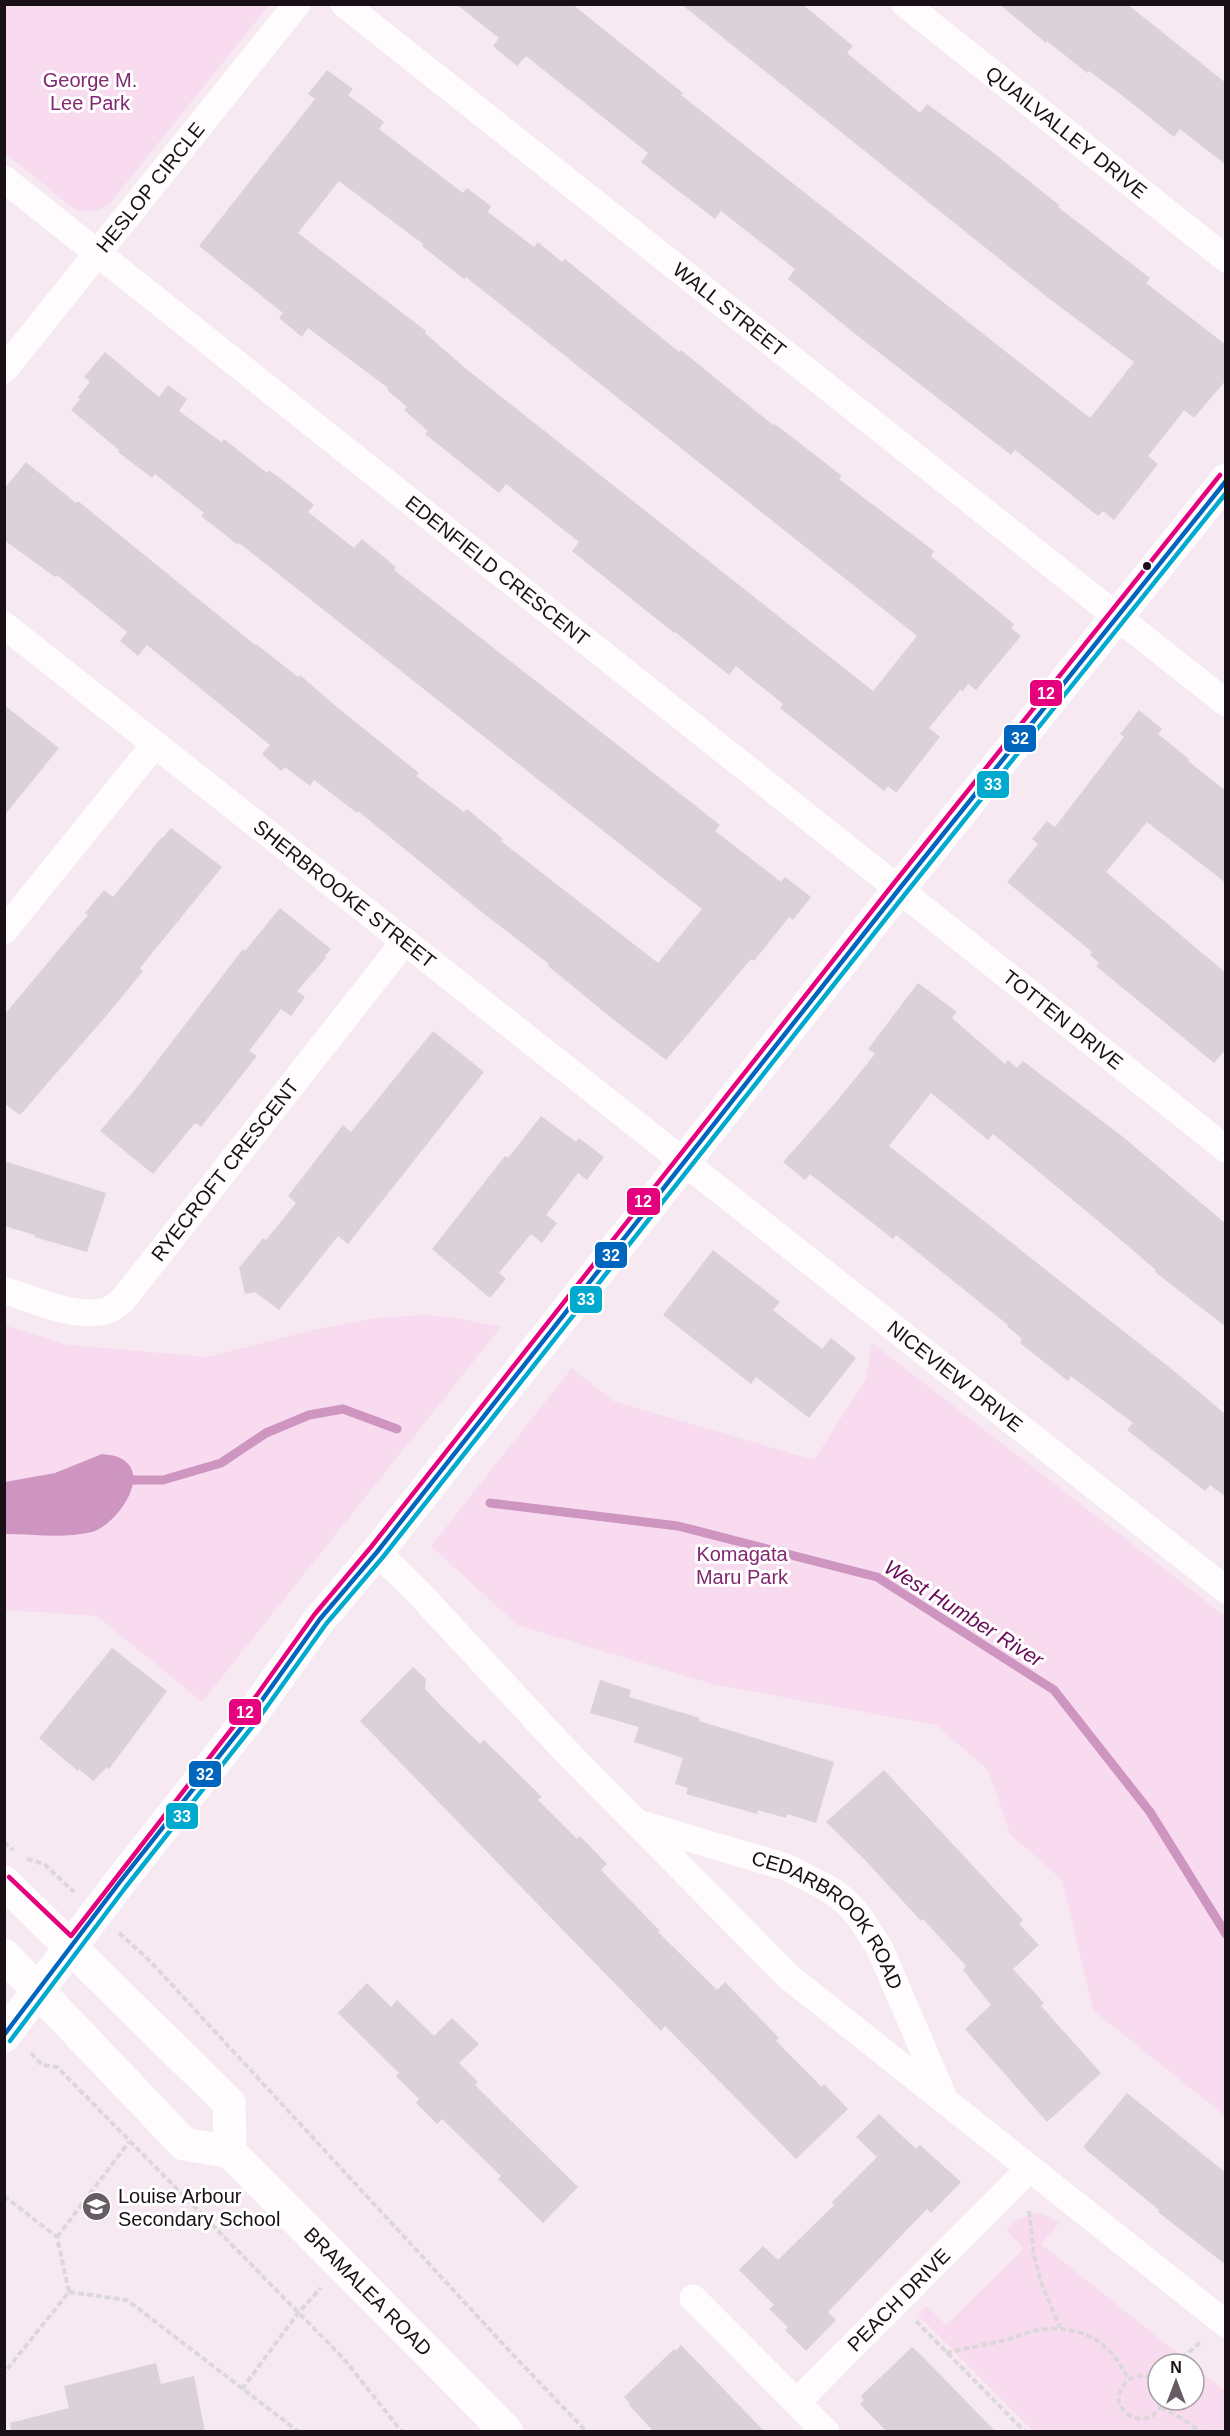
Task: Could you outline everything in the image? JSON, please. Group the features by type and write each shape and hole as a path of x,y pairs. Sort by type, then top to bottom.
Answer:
{"street":[{"name":"HESLOP CIRCLE","path":"4,370 297,4"},
{"name":"WALL STREET","path":"344,4 1226,703"},
{"name":"QUAILVALLEY DRIVE","path":"905,4 1226,259"},
{"name":"EDENFIELD CRESCENT","path":"4,179 900,888"},
{"path":"4,2036 250,1717 320,1619 376,1552 900,888 1226,480"},
{"name":"SHERBROOKE STREET","path":"4,625 684,1161"},
{"path":"4,931 154,744"},
{"name":"TOTTEN DRIVE","path":"900,888 1226,1149"},
{"name":"RYECROFT CRESCENT","path":"4,1290 72,1311 91,1314 109,1311 122,1301 405,941"},
{"name":"NICEVIEW DRIVE","path":"684,1161 1226,1590"},
{"name":"CEDARBROOK ROAD","path":"376,1552 418,1592 560,1745 789,1977 1030,2168 1216,2331"},
{"name":"CEDARBROOK ROAD","path":"637,1822 786,1867 829,1888 844,1900 859,1916 880,1949 944,2099"},
{"path":"4,1882 229,2103 230,2152 184,2144 4,1954"},
{"name":"BRAMALEA ROAD","path":"230,2152 507,2432"},
{"name":"PEACH DRIVE","path":"797,2402 1030,2168"},
{"path":"693,2298 826,2432"}],"path":[{"path":"137,1950 587,2432"},
{"path":"42,2065 57,2067 344,2359 402,2432"},
{"path":"57,2237 129,2142 156,2114"},
{"path":"4,2196 57,2237 69,2292"},
{"path":"1029,2210 1034,2256 1041,2282 1060,2328"},
{"path":"242,2389 298,2313 342,2265"},
{"path":"4,2373 69,2292"},
{"path":"69,2292 127,2300 299,2432"},
{"path":"911,2317 1025,2432"},
{"path":"946,2353 1012,2338 1035,2330 1060,2328 1099,2340 1112,2351 1128,2379"},
{"path":"1190,2352 1216,2331"},
{"path":"1146,2377 1142,2375 1128,2379 1119,2390 1118,2397 1124,2412 1137,2420 1144,2420 1156,2412"},
{"path":"1170,2412 1201,2432"}],"green space":[{"name":"George M. Lee Park","path":"4,5 269,5 110,203 89,212 74,209 5,153"},
{"path":"426,1315 457,1318 501,1327 202,1702 97,1616 5,1610 4,1325 68,1345 207,1357 322,1328 378,1318"},
{"name":"Komagata Maru Park","path":"872,1343 1225,1616 1225,2116 1093,2010 1062,1880 1010,1834 988,1770 936,1725 712,1684 517,1625 431,1546 572,1368 613,1401 814,1460 866,1379"},
{"path":"1036,2213 1044,2214 1059,2223 1041,2244 1176,2352 1146,2352 1146,2412 1206,2412 1206,2376 1225,2391 1225,2431 1033,2431 918,2315 927,2306 946,2325 1024,2249 1006,2230 1018,2219"}],"shaded area":[{"path":"102,1454 120,1458 130,1466 133,1475 132,1487 127,1499 111,1520 101,1528 81,1534 59,1536 5,1534 5,1482 55,1473"}],"building":[{"path":"456,4 572,4 683,93 681,95 1090,418 1134,362 1047,297 681,4 802,4 853,46 847,53 920,113 927,104 991,151 1059,205 1058,207 1150,278 1146,283 1226,345 1226,380 1194,418 1184,410 1148,456 1158,464 1114,520 1103,511 1098,516 1015,450 1011,455 854,333 788,279 795,269 721,211 715,219 641,162 648,153 526,56 517,66 493,46 499,38"},
{"path":"999,4 1127,4 1226,83 1226,165 1180,129 1174,137 1119,93 1089,71 1087,73 1047,41 1046,43"},
{"path":"327,70 353,89 348,95 384,122 379,129 463,193 467,188 491,206 488,212 534,247 538,242 562,262 565,259 679,352 681,350 773,425 775,424 842,476 839,479 934,551 931,556 1014,624 1011,628 1021,636 976,690 968,684 963,691 960,690 929,728 940,737 896,793 888,786 884,791 780,708 783,704 736,666 729,675 674,633 572,551 579,542 506,484 499,493 425,434 428,431 404,410 407,407 387,390 388,388 308,328 302,337 279,318 283,313 199,246 315,99 308,94","holes":["339,181 423,244 422,246 464,279 466,277 917,636 873,691 465,368 425,333 426,331 298,233"]},
{"path":"105,352 159,397 168,385 187,399 179,411 221,442 224,439 267,473 269,470 294,489 314,505 308,512 354,548 362,539 396,567 394,570 720,825 715,831 781,882 785,877 811,897 793,920 789,917 754,961 751,959 666,1060 358,811 357,813 314,780 310,786 285,767 281,771 262,754 270,745 147,645 138,656 120,641 127,632 57,575 55,577 4,540 4,489 26,462 76,503 78,501 255,645 298,677 300,675 419,773 416,776 464,812 467,809 503,839 501,841 658,963 702,909 239,543 238,545 201,516 204,513 155,474 152,478 118,452 119,450 71,410 90,382 84,377"},
{"path":"4,705 59,748 4,816"},
{"path":"1139,710 1162,729 1158,734 1226,791 1226,883 1147,822 1106,872 1226,973 1226,1049 1214,1063 1096,966 1099,963 1090,955 1092,952 1007,882 1038,844 1032,839 1047,821 1055,827 1124,737 1120,734"},
{"path":"171,828 222,867 140,968 143,971 20,1115 4,1103 4,1015 88,915 85,913 104,890 113,897"},
{"path":"280,908 331,949 297,991 305,997 291,1016 281,1009 249,1051 257,1056 201,1127 195,1123 153,1174 100,1131 138,1086 243,949 245,951"},
{"path":"918,983 957,1012 952,1018 1005,1064 1008,1060 1017,1068 1023,1061 1123,1137 1226,1224 1226,1327 1155,1272 1156,1270 993,1134 988,1140 931,1093 889,1146 1179,1375 1226,1415 1226,1497 1210,1485 1205,1491 1127,1430 1133,1423 1071,1376 1068,1381 1020,1343 1022,1339 1008,1325 896,1235 893,1239 810,1174 805,1180 783,1162 875,1054 868,1049"},
{"path":"433,1031 484,1072 348,1244 338,1236 279,1310 255,1292 245,1294 239,1268 263,1238 266,1240 296,1203 288,1196 343,1125 351,1132"},
{"path":"541,1116 576,1142 579,1138 604,1157 587,1180 578,1173 546,1215 557,1223 542,1243 531,1234 499,1273 506,1279 490,1298 432,1249 505,1156 508,1158"},
{"path":"4,1161 106,1193 87,1252 4,1226"},
{"path":"713,1250 780,1302 773,1310 822,1349 831,1338 856,1358 809,1418 756,1377 751,1384 663,1315"},
{"path":"112,1648 167,1691 109,1769 107,1767 93,1781 39,1738"},
{"path":"413,1667 426,1679 425,1689 443,1708 480,1744 484,1740 542,1797 538,1800 577,1839 580,1836 607,1864 601,1870 660,1931 658,1932 717,1990 725,1982 779,2038 776,2041 822,2087 824,2084 848,2109 796,2159 665,2026 661,2031 360,1721"},
{"path":"600,1680 631,1690 629,1697 834,1762 816,1823 787,1814 786,1818 758,1810 757,1814 686,1794 688,1788 675,1784 683,1758 634,1742 639,1727 590,1713"},
{"path":"884,1770 1023,1920 1019,1924 1039,1945 1013,1969 1044,2003 1041,2006 1101,2073 1047,2122 965,2029 991,2005 963,1970 966,1966 923,1919 921,1921 865,1860 826,1822"},
{"path":"367,1983 391,2007 397,2000 434,2036 452,2018 479,2044 459,2063 478,2082 475,2085 578,2187 543,2223 498,2179 501,2176 442,2119 437,2124 416,2103 419,2099 396,2076 399,2073 338,2013"},
{"path":"1127,2093 1226,2173 1226,2265 1158,2212 1159,2210 1085,2149 1084,2146"},
{"path":"879,2114 916,2149 920,2145 961,2182 931,2213 927,2209 828,2312 836,2320 806,2351 785,2330 788,2327 769,2309 774,2305 739,2270 763,2246 778,2260 834,2205 832,2202 877,2157 856,2137"},
{"path":"681,2345 765,2432 654,2432 624,2397"},
{"path":"912,2347 996,2432 887,2432 860,2404 864,2400 861,2396"},
{"path":"156,2363 161,2384 194,2376 205,2432 11,2432 10,2423 69,2408 64,2386"}],"waterway":[{"path":"123,1480 163,1480 221,1463 266,1433 309,1415 343,1409 397,1429"},
{"name":"West Humber River","path":"490,1503 678,1526 877,1577 1054,1690 1150,1812 1226,1934"}],"transit line":[{"name":"12","path":"9,1877 71,1936 244,1713 314,1615 371,1547 894,883 1220,475"},
{"name":"32","path":"4,2035 119,1883 250,1717 320,1619 377,1552 900,888 1226,481"},
{"name":"33","path":"10,2041 125,1888 256,1722 326,1624 383,1557 906,893 1226,493"}],"place":[{"name":"Louise Arbour Secondary School","path":"97,2207"}]}
